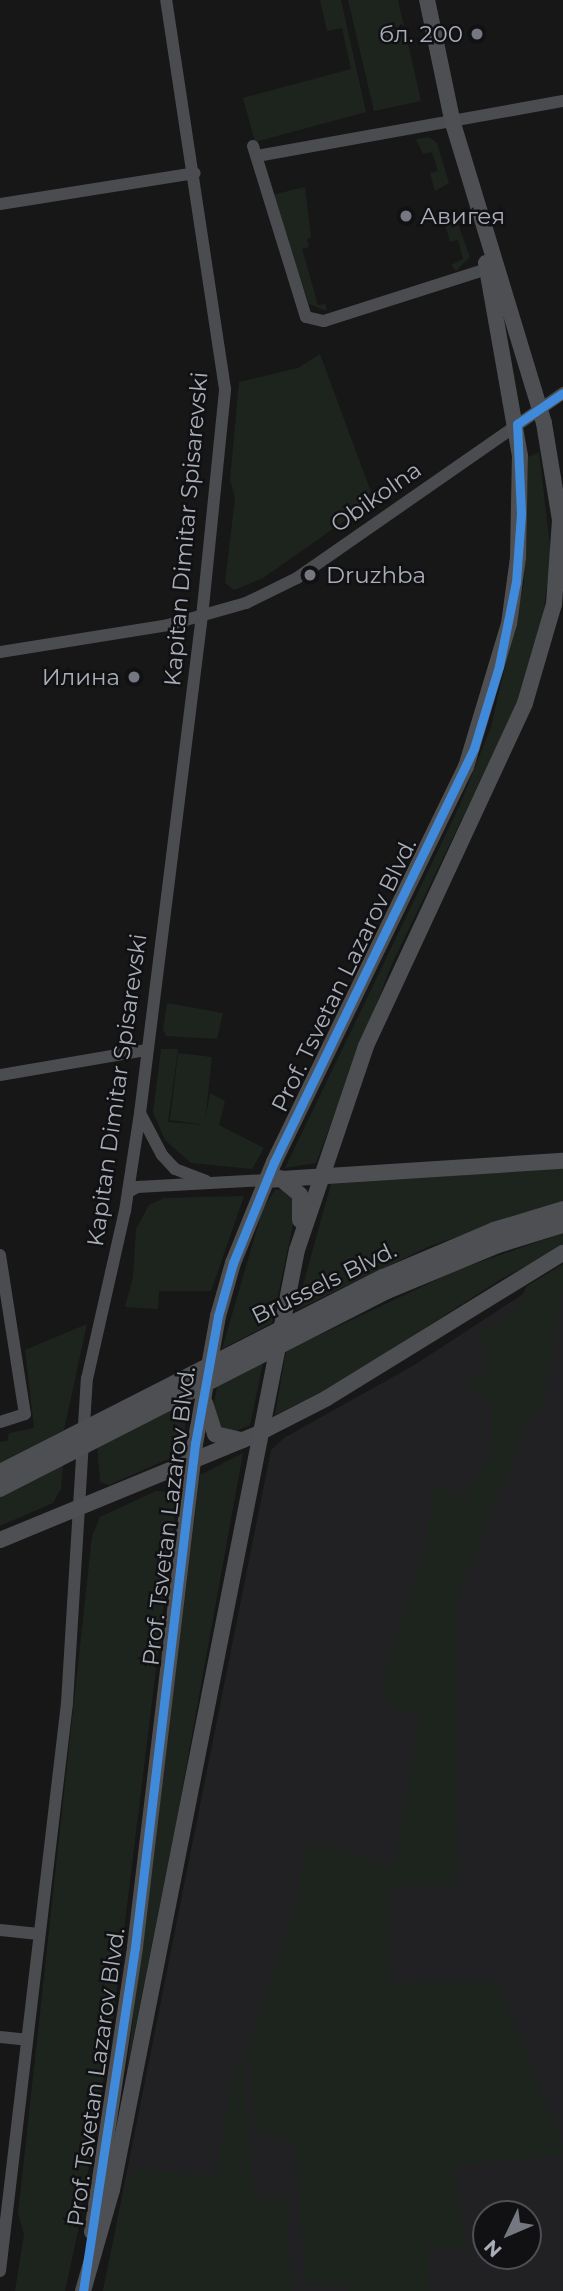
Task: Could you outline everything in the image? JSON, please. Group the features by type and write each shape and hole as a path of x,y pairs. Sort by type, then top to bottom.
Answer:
{"main road":[{"name":"Prof. Tsvetan Lazarov Blvd.","path":"83,2291 112,2190 134,2086 259,1433 297,1250 338,1122 413,937 521,712 542,655 554,604 561,537 556,484 541,408 453,124 427,0"},
{"name":"Prof. Tsvetan Lazarov Blvd.","path":"88,2273 135,1947 192,1462 203,1394 233,1263 435,836 482,725 516,582 521,514 517,424 474,198"},
{"path":"338,1122 340,1160 378,1170"},
{"path":"273,1179 378,1170 563,1161"},
{"path":"273,1179 300,1195 297,1250"},
{"name":"Brussels Blvd.","path":"0,1489 387,1291 563,1209"},
{"name":"Brussels Blvd.","path":"0,1472 383,1277 496,1238 563,1225"},
{"path":"0,1541 259,1433 327,1398 563,1254"},
{"path":"203,1394 215,1434 243,1440"},
{"path":"152,1479 173,1482 187,1507"}],"street":[{"name":"Kapitan Dimitar Spisarevski","path":"0,2272 71,1665 76,1510 87,1379 128,1192 140,1113 202,617 225,373 166,0"},
{"path":"488,270 324,321 306,317 255,151 453,124 563,101"},
{"path":"0,204 195,173"},
{"name":"Obikolna","path":"0,652 202,617 246,603 297,578 563,393"},
{"path":"0,1075 147,1050"},
{"path":"140,1113 162,1155 175,1168 210,1183"},
{"path":"128,1192 137,1187 273,1179"},
{"path":"0,1255 25,1414 0,1422"},
{"path":"0,1930 39,1934"},
{"path":"0,2037 27,2040"}],"shaded area":[{"path":"320,0 341,0 366,112 255,142 243,98 351,69 342,28 327,31"},
{"path":"348,0 398,0 421,101 374,111"},
{"path":"429,137 437,143 449,183 435,191 430,173 438,171 432,152 423,154 416,139"},
{"path":"305,187 311,238 307,239 309,247 302,249 318,305 325,304 327,311 309,304 272,195"},
{"path":"453,210 470,257 456,271 451,265 463,259 458,240 450,242 442,213"},
{"path":"320,354 371,492 347,519 263,578 234,590 225,583 235,498 230,480 239,382 298,368"},
{"path":"539,452 551,555 542,624 518,702 391,966 316,1163 285,1168 459,807 491,727 524,583 528,457"},
{"path":"167,1003 223,1013 217,1039 166,1036 163,1030"},
{"path":"161,1049 178,1049 168,1122 205,1125 170,1120 178,1053 212,1057 205,1121 210,1093 225,1101 219,1125 264,1148 252,1169 191,1163 165,1140 153,1112"},
{"path":"563,1168 563,1201 430,1246 296,1310 331,1184"},
{"path":"290,1189 296,1211 272,1323 222,1349 263,1208 275,1190"},
{"path":"244,1196 211,1291 159,1291 158,1309 125,1307 133,1277 136,1229 149,1205 164,1198"},
{"path":"563,1233 563,1246 498,1281 339,1383 275,1415 286,1351 457,1270"},
{"path":"563,1264 563,1291 542,1410 529,1418 456,1601 457,1885 389,1886 390,1982 497,1981 563,2144 563,2155 453,2165 468,2248 428,2248 429,2291 348,2291 347,2285 306,2285 295,2141 256,2133 248,2045 296,1904 306,1842 394,1867 420,1718 386,1702 385,1673 427,1542 434,1486 464,1499 491,1452 493,1404 469,1390 475,1375 486,1375 485,1344 476,1344 479,1334 515,1309 527,1286"},
{"path":"563,1268 563,2291 103,2291 271,1450 284,1438 416,1364"},
{"path":"87,1324 64,1430 0,1463 0,1442 7,1441 9,1433 34,1428 25,1350"},
{"path":"263,1363 250,1425 226,1435 212,1413 217,1387"},
{"path":"190,1400 180,1454 109,1485 100,1482 97,1447"},
{"path":"243,1453 177,1818 126,2075 200,1475"},
{"path":"63,1465 61,1489 53,1503 0,1526 0,1497"},
{"path":"156,1491 170,1492 176,1506 112,2028 78,2231 65,2291 15,2291 24,2234 18,2214 92,1536 100,1517"},
{"path":"236,2058 242,2059 254,2197 286,2198 292,2291 103,2291 124,2191 137,2170 216,2175"}],"cycle path":[{"path":"83,2291 135,1947 195,1444 218,1316 233,1263 274,1162 474,748 499,666 516,582 521,514 517,424 563,393"}],"place":[{"name":"бл. 200","path":"477,34"},
{"name":"Авигея","path":"406,216"},
{"name":"Druzhba","path":"310,575"},
{"name":"Илина","path":"134,677"}]}
